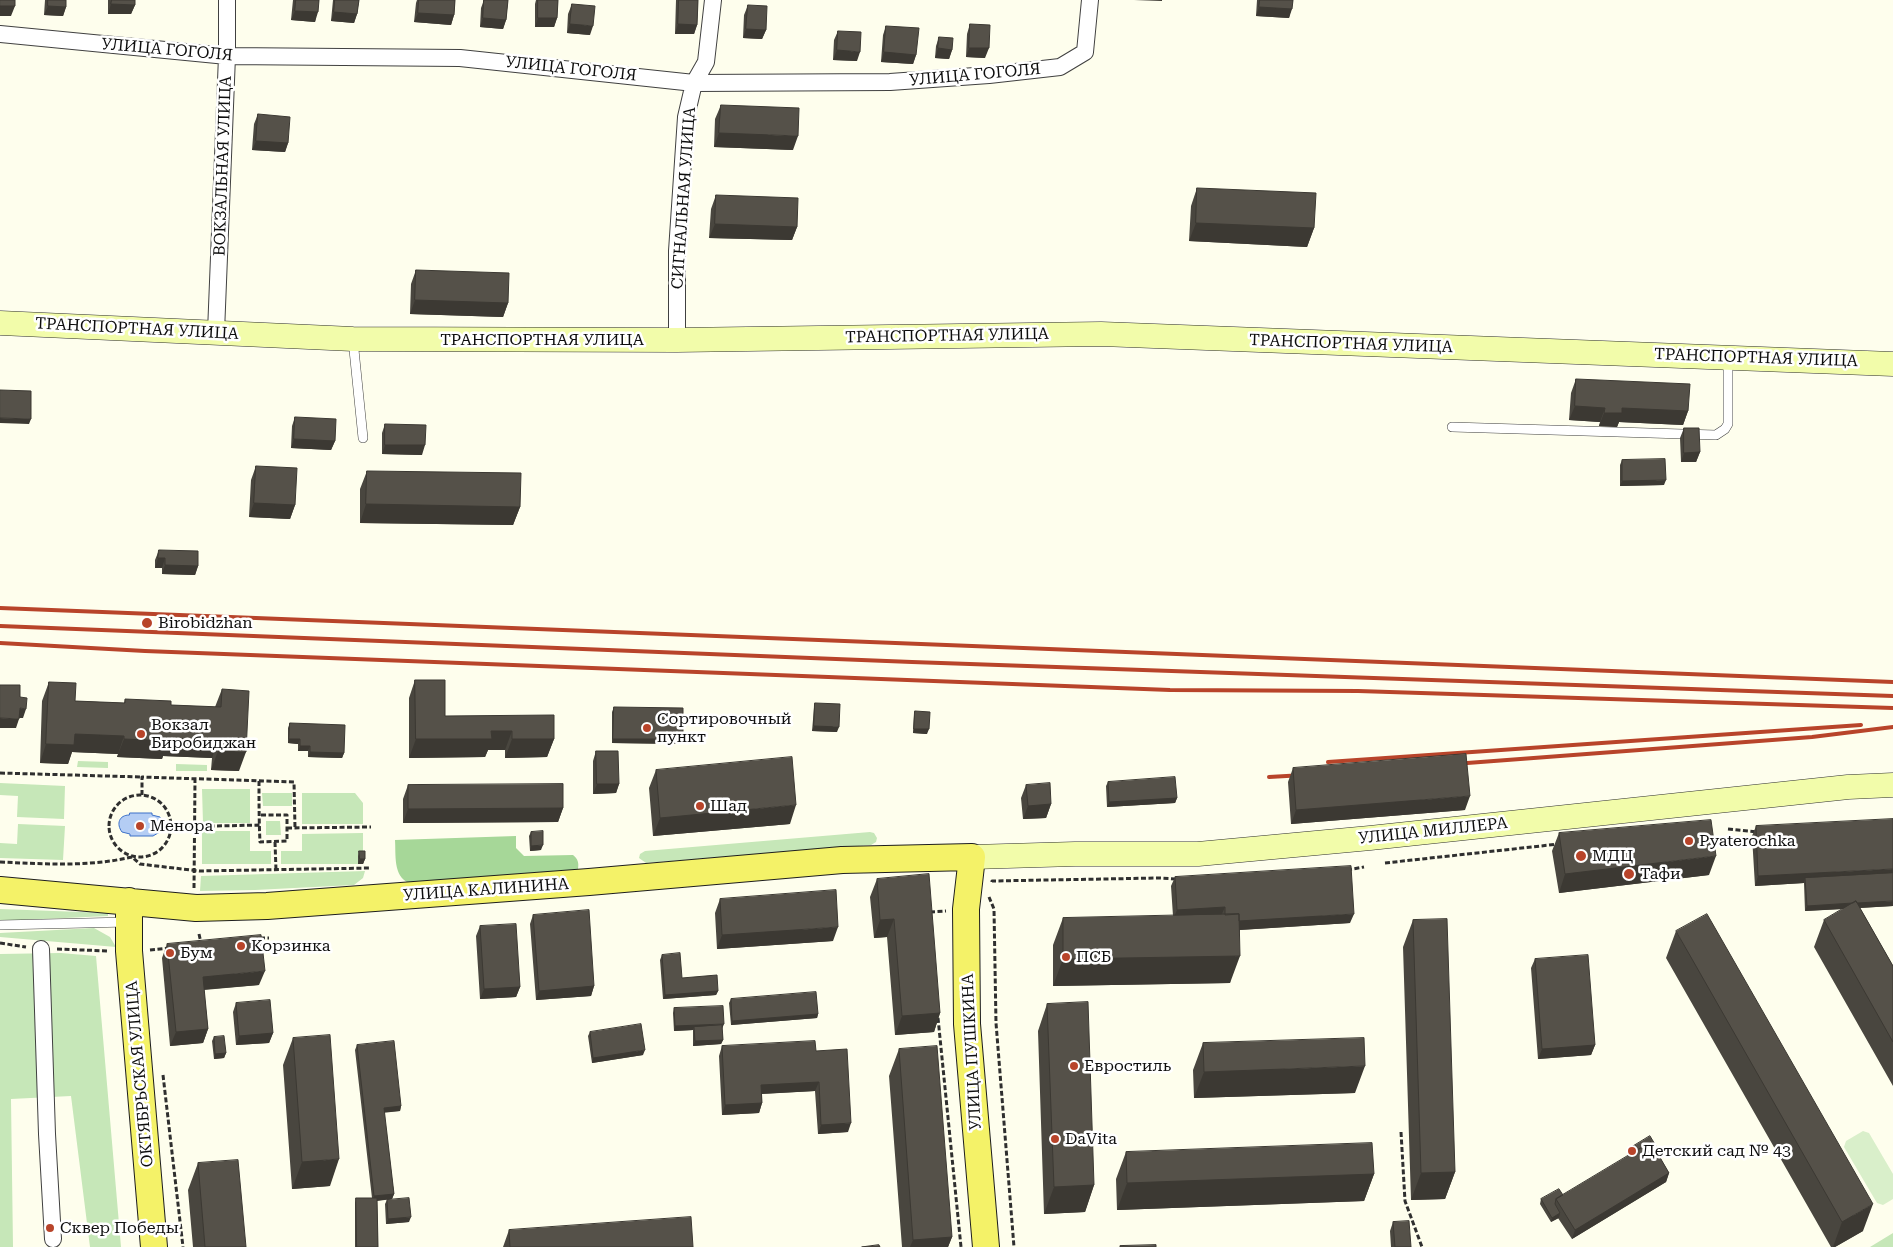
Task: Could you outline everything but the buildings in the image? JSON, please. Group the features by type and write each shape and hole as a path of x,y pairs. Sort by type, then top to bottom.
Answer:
{"main road":[{"name":"ТРАНСПОРТНАЯ УЛИЦА","path":"0,323 353,339 676,340 1101,334 1893,364"},
{"name":"УЛИЦА МИЛЛЕРА","path":"972,857 1075,854 1198,854 1380,837 1848,787 1893,785"},
{"name":"УЛИЦА КАЛИНИНА","path":"0,890 129,912 267,906 561,884 842,860 972,857"},
{"name":"УЛИЦА ПУШКИНА","path":"972,857 966,909 967,1024 986,1247"},
{"name":"ОКТЯБРЬСКАЯ УЛИЦА","path":"129,912 129,951 154,1247"}],"street":[{"name":"ВОКЗАЛЬНАЯ УЛИЦА","path":"216,332 227,56 227,0"},
{"name":"СИГНАЛЬНАЯ УЛИЦА","path":"676,340 678,251 686,117 694,83 706,62 713,0"},
{"name":"УЛИЦА ГОГОЛЯ","path":"0,34 227,56 460,58 694,83 890,82 989,76 1060,67 1085,52 1090,0"},
{"path":"41,949 47,1134 53,1239"}],"lane":[{"path":"353,339 363,438"},
{"path":"1452,427 1716,435 1726,429 1728,424 1728,358"},
{"path":"0,925 129,912"}],"path":[{"path":"0,773 294,782 295,828"},
{"path":"142,777 142,795"},
{"path":"194,893 195,779"},
{"path":"259,781 259,815 260,842 287,842 287,814 259,815"},
{"path":"0,862 73,865 107,863 132,857 146,858 159,852 168,841 172,827 169,813 160,802 148,795 134,795 120,801 111,812 108,826 110,839 119,851 132,857 140,864 194,870 371,868"},
{"path":"172,827 260,825"},
{"path":"287,828 371,827"},
{"path":"1728,829 1761,832"},
{"path":"275,842 276,870"},
{"path":"1385,863 1565,843"},
{"path":"1346,870 1364,867"},
{"path":"990,886 992,881 1178,879"},
{"path":"987,892 994,909 996,1023 1014,1247"},
{"path":"929,904 930,912 947,912"},
{"path":"200,934 201,944"},
{"path":"259,938 269,938"},
{"path":"0,943 41,949 109,951"},
{"path":"192,945 210,943"},
{"path":"143,951 174,947"},
{"path":"937,1010 961,1247"},
{"path":"162,1068 183,1247"},
{"path":"1401,1132 1404,1201 1422,1247"}],"green space":[{"path":"78,761 108,762 108,768 77,767"},
{"path":"176,764 207,765 207,771 176,771"},
{"path":"0,783 65,786 64,819 17,817 18,796 0,795"},
{"path":"202,789 250,789 250,823 203,823"},
{"path":"262,793 292,793 292,806 263,806"},
{"path":"302,793 355,793 363,803 363,824 302,824"},
{"path":"266,821 280,821 281,835 266,835"},
{"path":"18,824 65,826 63,860 0,858 0,843 17,844"},
{"path":"202,831 250,831 250,851 271,851 271,864 202,864"},
{"path":"363,833 363,864 281,864 281,851 302,851 302,834"},
{"path":"874,833 877,838 876,842 871,845 646,863 639,858 640,854 645,851"},
{"path":"516,836 516,848 524,856 573,855 578,861 578,869 574,873 409,883 400,875 396,864 395,840"},
{"path":"365,871 363,878 354,885 200,891 201,876"},
{"path":"0,909 108,913 108,916 0,921"},
{"path":"94,928 110,937 116,947 0,937 0,933"},
{"path":"61,953 96,956 121,1247 90,1247 71,1096 11,1099 13,1247 0,1247 0,954"},
{"path":"1863,1131 1869,1133 1893,1174 1893,1199 1883,1205 1877,1203 1844,1147 1846,1141"},
{"path":"1893,1233 1893,1247 1870,1247"}],"water":[{"path":"130,813 152,813 152,815 160,817 164,823 163,830 153,836 130,836 130,834 122,832 119,826 121,818"}],"railway":[{"path":"0,608 1893,682"},
{"path":"0,626 912,662 1893,696"},
{"path":"0,643 145,651 1170,690 1358,691 1893,708"},
{"path":"1328,762 1861,725"},
{"path":"1454,764 1812,737 1893,727"},
{"path":"1269,777 1304,775"}],"place":[{"name":"Birobidzhan","path":"147,623"},
{"name":"Сортировочный пункт","path":"647,728"},
{"name":"Вокзал Биробиджан","path":"141,734"},
{"name":"Шад","path":"700,806"},
{"name":"Менора","path":"140,826"},
{"name":"Pyaterochka","path":"1689,841"},
{"name":"МДЦ","path":"1581,856"},
{"name":"Тафи","path":"1629,874"},
{"name":"Корзинка","path":"241,946"},
{"name":"Бум","path":"170,953"},
{"name":"ПСБ","path":"1066,957"},
{"name":"Евростиль","path":"1074,1066"},
{"name":"DaVita","path":"1055,1139"},
{"name":"Детский сад № 43","path":"1632,1151"},
{"name":"Сквер Победы","path":"50,1228"}]}
